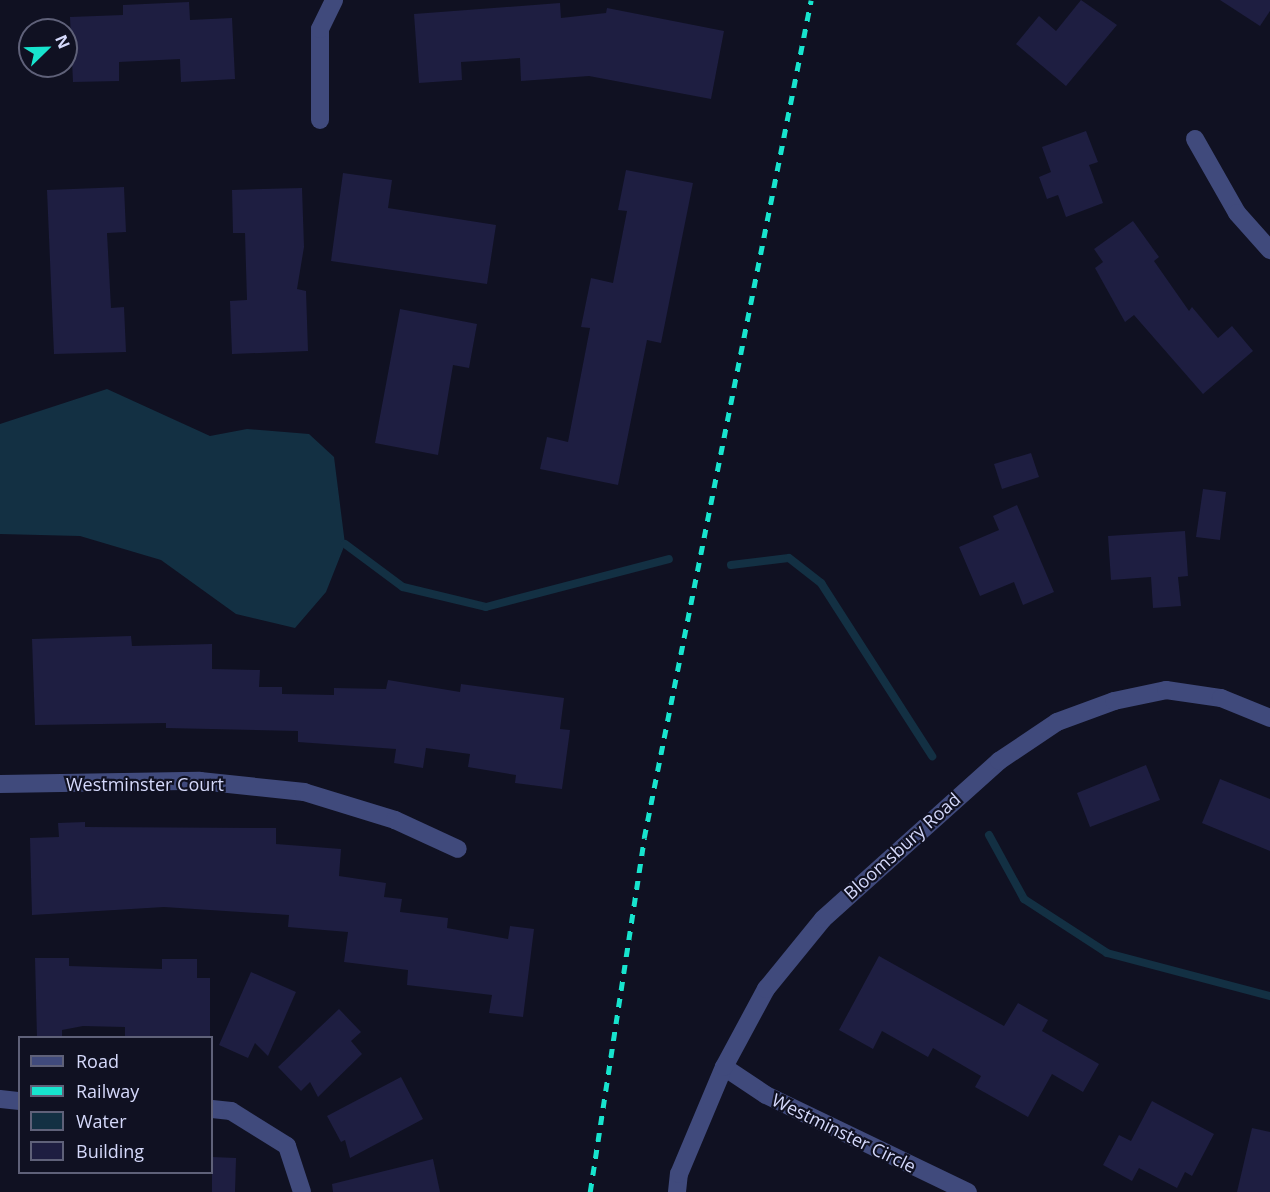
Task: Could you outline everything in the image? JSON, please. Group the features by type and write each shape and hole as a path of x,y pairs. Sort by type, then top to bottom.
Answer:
{"street":[{"path":"320,120 320,29 334,0"},
{"path":"1195,139 1238,213 1270,250"},
{"name":"Bloomsbury Road","path":"677,1192 679,1174 724,1067 766,989 823,919 999,761 1057,722 1114,701 1166,690 1221,698 1270,718"},
{"name":"Westminster Court","path":"0,784 200,781 304,792 395,820 458,849"},
{"name":"Westminster Circle","path":"724,1067 765,1095 968,1192"},
{"path":"0,1099 18,1101"},
{"path":"213,1109 231,1111 287,1146 302,1192"}],"water":[{"path":"107,389 210,436 247,429 309,434 334,457 345,544 326,592 295,628 236,614 161,560 80,536 0,534 0,424"}],"building":[{"path":"1081,0 1117,25 1066,86 1016,44 1039,16 1056,31"},
{"path":"1220,0 1270,0 1270,11 1260,26"},
{"path":"189,2 190,20 232,18 235,79 181,82 180,59 119,62 119,81 73,82 73,78 78,78 78,18 70,17 123,15 123,5"},
{"path":"560,3 561,18 606,13 607,8 724,31 711,99 589,76 521,81 520,58 461,62 462,80 419,83 414,14"},
{"path":"1086,131 1098,162 1089,165 1103,203 1066,217 1058,195 1047,199 1039,177 1051,172 1042,147"},
{"path":"626,170 693,183 661,343 647,340 618,485 540,469 547,437 568,442 590,328 581,327 591,278 613,283 627,211 618,210"},
{"path":"343,173 392,180 388,208 496,225 487,284 331,261"},
{"path":"124,187 126,232 107,233 111,308 124,307 126,352 54,354 47,190"},
{"path":"302,188 304,247 297,289 306,291 308,351 232,354 230,301 247,300 245,233 233,233 232,190"},
{"path":"1133,221 1159,257 1154,261 1189,311 1192,307 1218,338 1232,326 1253,351 1203,394 1134,315 1125,322 1095,268 1103,262 1094,249"},
{"path":"400,309 477,324 469,368 453,365 438,455 375,443"},
{"path":"1031,453 1039,477 1002,489 994,464"},
{"path":"1203,489 1226,492 1220,540 1196,537"},
{"path":"1017,505 1054,592 1023,605 1014,582 980,596 959,547 999,530 993,516"},
{"path":"1185,531 1188,576 1178,577 1181,606 1153,608 1151,577 1111,580 1108,536"},
{"path":"131,636 132,646 212,644 212,669 260,670 259,687 282,687 282,694 334,695 334,688 386,689 388,680 460,692 461,684 564,698 560,729 570,730 562,789 515,783 516,775 468,767 470,754 426,748 423,768 394,763 396,749 298,742 298,731 166,728 166,723 35,725 32,639"},
{"path":"1146,765 1160,800 1090,827 1077,793"},
{"path":"1220,779 1270,799 1270,851 1202,823"},
{"path":"85,822 85,827 276,828 276,844 341,849 339,876 386,883 384,897 402,899 400,912 448,918 447,928 508,939 510,926 534,929 523,1017 489,1013 492,995 407,985 408,970 344,962 348,932 288,927 289,915 164,907 32,915 30,838 59,837 58,823"},
{"path":"879,956 1004,1026 1018,1003 1048,1020 1042,1031 1099,1064 1083,1092 1052,1074 1028,1117 975,1087 981,1076 933,1048 928,1057 882,1031 873,1049 839,1030"},
{"path":"35,958 69,958 69,966 162,969 162,959 197,959 197,978 210,978 210,1036 125,1036 125,1027 83,1026 62,1030 62,1036 37,1036"},
{"path":"251,972 296,992 268,1056 255,1043 248,1058 219,1045"},
{"path":"339,1009 361,1032 351,1041 362,1054 318,1097 310,1082 301,1091 278,1067"},
{"path":"401,1077 423,1119 350,1158 345,1140 341,1142 327,1116"},
{"path":"1152,1101 1214,1134 1192,1176 1185,1172 1177,1188 1139,1168 1132,1181 1103,1165 1119,1135 1131,1141"},
{"path":"1252,1128 1270,1132 1270,1192 1237,1192"},
{"path":"213,1157 236,1158 235,1192 212,1192"},
{"path":"433,1159 440,1192 333,1192 332,1184"}],"waterway":[{"path":"345,544 403,587 486,607 669,559"},
{"path":"731,565 789,558 821,583 932,756"},
{"path":"989,835 1024,899 1107,953 1270,996"}],"railway":[{"path":"590,1192 644,838 811,0"}]}
